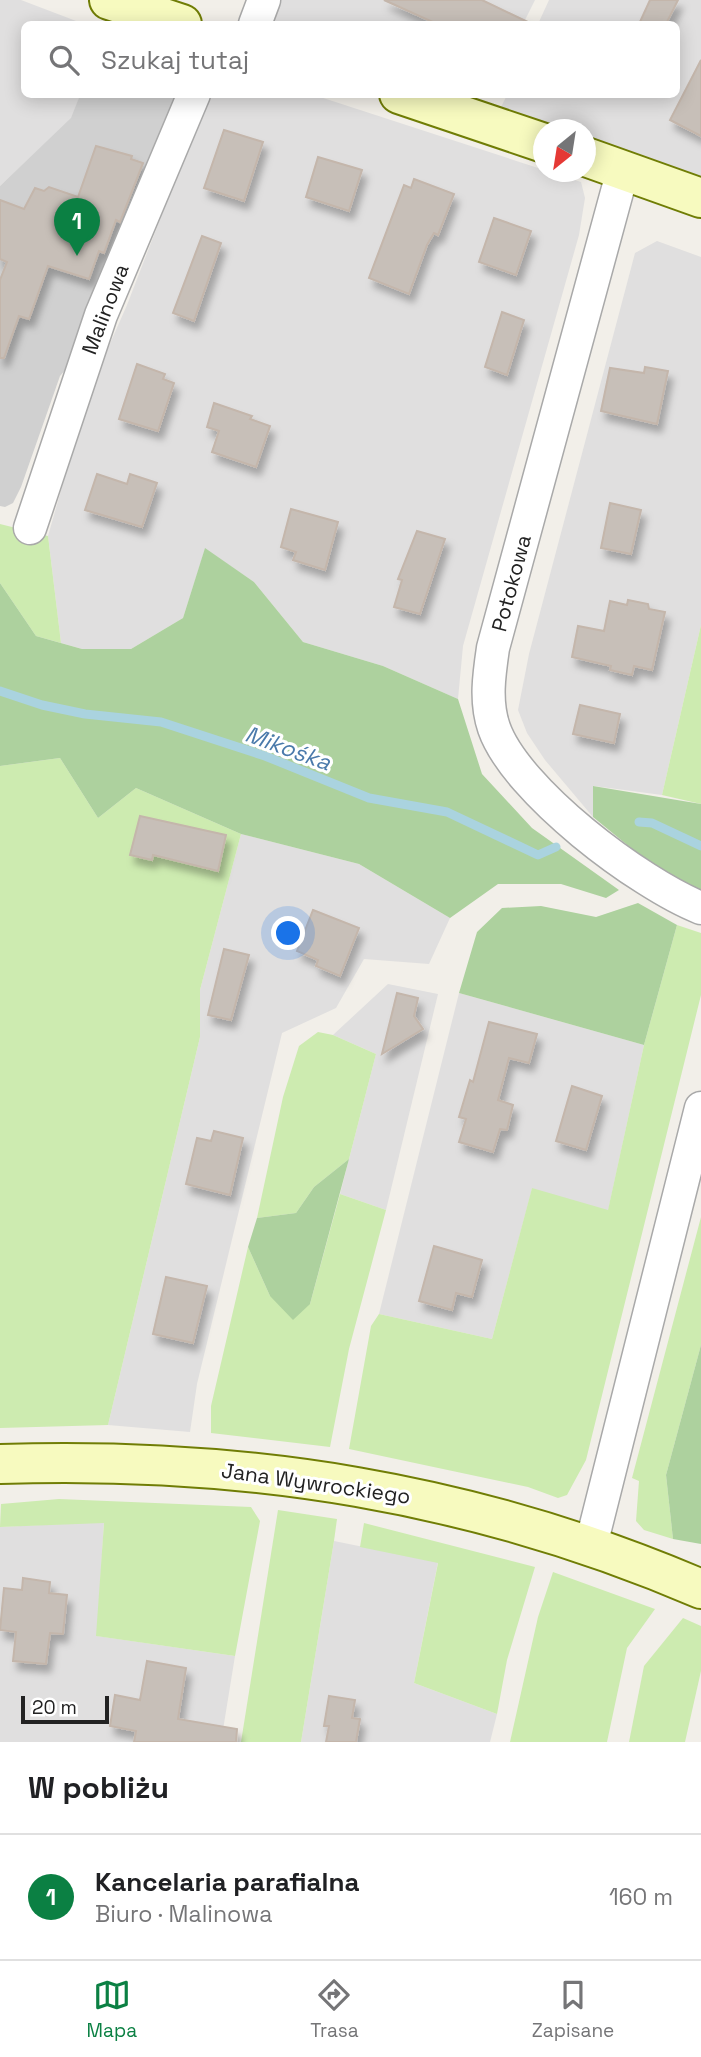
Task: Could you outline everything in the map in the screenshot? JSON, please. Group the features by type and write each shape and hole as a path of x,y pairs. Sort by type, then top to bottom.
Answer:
{"street":[{"path":"109,0 173,21"},
{"path":"256,21 264,0"},
{"name":"Malinowa","path":"30,528 101,315 192,98"},
{"path":"411,98 533,139"},
{"path":"596,161 701,198"},
{"name":"Potokowa","path":"623,170 493,648 487,689 494,727 511,761 538,791 626,866 701,908"},
{"path":"591,1545 701,1108"},
{"name":"Jana Wywrockiego","path":"0,1464 83,1461 181,1465 381,1489 489,1514 591,1545 701,1588"}],"shaded area":[{"path":"0,0 21,0 76,21 21,21 21,98 79,98 72,118 0,186"},
{"path":"271,0 535,0 524,21 273,21 267,12"},
{"path":"549,0 701,0 701,177 596,140 596,119 536,119 501,107 506,98 680,98 680,21 539,21"},
{"path":"79,98 180,98 66,369 60,376 21,487 13,503 5,507 0,506 0,186 71,118"},
{"path":"207,98 323,98 533,166 533,182 581,182 585,198 579,235 463,646 458,699 383,666 303,642 254,582 205,549 183,618 131,649 82,649 61,643 48,536 90,389 127,305"},
{"path":"657,241 701,257 701,625 662,795 594,786 593,817 545,760 527,733 518,710 529,654 635,253"},
{"path":"241,834 359,864 450,918 429,964 364,959 336,1008 282,1033 197,1384 190,1432 108,1425 200,1037 200,990"},
{"path":"388,984 438,994 386,1210 340,1194 376,1054 333,1035"},
{"path":"459,993 644,1045 608,1211 532,1189 492,1339 379,1314"},
{"path":"104,1522 97,1636 235,1656 221,1742 0,1742 0,1527"},
{"path":"334,1541 438,1562 414,1683 497,1714 490,1742 301,1742"}],"green space":[{"path":"0,524 48,536 61,643 36,636 0,583"},
{"path":"205,548 254,582 303,642 383,666 458,699 482,774 532,828 619,890 606,898 561,884 498,884 450,918 359,864 241,834 136,788 98,818 60,758 0,766 0,583 36,636 82,649 131,649 183,618"},
{"path":"701,625 701,804 662,795"},
{"path":"60,758 98,818 136,788 241,834 200,990 200,1037 108,1425 0,1428 0,766"},
{"path":"593,786 701,804 701,891 659,871 593,817"},
{"path":"638,903 677,925 644,1045 459,993 477,932 502,908 541,906 596,917"},
{"path":"677,925 701,933 701,995 586,1460 567,1495 558,1498 528,1487 349,1449 371,1326 379,1314 492,1339 532,1188 608,1210 644,1045"},
{"path":"318,1032 333,1035 376,1054 349,1159 314,1187 296,1213 257,1218 283,1097 299,1046"},
{"path":"349,1159 310,1304 293,1320 270,1296 248,1247 257,1218 296,1213 314,1187"},
{"path":"340,1194 386,1210 349,1349 330,1447 211,1433 211,1406 248,1247 270,1296 310,1304"},
{"path":"701,1217 701,1345 666,1475 673,1539 644,1530 636,1521 639,1481 632,1478"},
{"path":"701,1345 701,1544 673,1539 666,1475"},
{"path":"59,1499 251,1507 260,1521 235,1656 96,1636 104,1523 0,1527 1,1504"},
{"path":"278,1510 337,1519 334,1541 301,1742 241,1742"},
{"path":"364,1523 535,1567 507,1660 497,1714 414,1683 438,1563 360,1547"},
{"path":"553,1572 655,1609 627,1648 607,1742 510,1742 538,1617"},
{"path":"683,1618 701,1626 701,1671 685,1742 629,1742 644,1666"}],"building":[{"path":"384,0 482,0 526,21 430,21"},
{"path":"650,0 678,0 668,21 640,21"},
{"path":"701,60 701,136 670,120"},
{"path":"224,130 263,142 244,201 204,188"},
{"path":"96,146 132,156 131,159 143,163 120,222 116,220 104,253 99,251 89,279 48,266 29,319 19,316 4,358 0,358 0,280 7,262 0,259 0,200 24,209 35,188 44,191 49,187 78,197"},
{"path":"318,157 362,170 349,211 306,197"},
{"path":"414,179 454,194 438,235 434,233 427,245 409,294 369,278 404,185 411,188"},
{"path":"494,218 531,231 516,275 479,262"},
{"path":"202,236 221,243 194,321 173,313"},
{"path":"502,312 524,320 507,375 485,367"},
{"path":"137,364 165,374 163,379 174,383 158,431 119,419"},
{"path":"645,367 668,371 657,424 601,411 610,368 644,373"},
{"path":"214,403 252,416 250,419 270,426 256,467 212,452 219,431 207,427"},
{"path":"97,474 127,484 130,474 157,483 142,527 85,510"},
{"path":"610,503 641,510 631,554 601,548"},
{"path":"291,509 338,522 325,570 293,560 296,552 281,547"},
{"path":"417,531 445,539 420,614 394,607 402,580 398,579"},
{"path":"628,600 648,604 649,609 665,612 652,670 634,666 632,675 610,670 611,666 572,657 578,626 604,631 610,601 627,605"},
{"path":"580,705 620,714 614,743 573,734"},
{"path":"140,816 226,835 218,871 153,855 152,860 130,855"},
{"path":"313,910 359,928 340,976 316,966 318,960 297,951"},
{"path":"224,949 249,955 231,1020 208,1015"},
{"path":"397,993 418,998 414,1016 423,1029 382,1054"},
{"path":"489,1022 537,1034 529,1063 509,1058 498,1100 513,1105 507,1130 500,1129 493,1152 459,1142 466,1119 459,1117 470,1080 473,1082"},
{"path":"572,1086 602,1096 586,1150 556,1141"},
{"path":"214,1131 243,1138 230,1195 186,1184 197,1138 211,1141"},
{"path":"434,1246 482,1260 472,1297 456,1293 452,1310 419,1301"},
{"path":"166,1277 207,1286 193,1343 153,1334"},
{"path":"23,1578 50,1582 49,1593 67,1595 63,1634 50,1633 46,1664 13,1661 16,1632 0,1630 4,1588 22,1590"},
{"path":"147,1661 186,1668 178,1719 237,1729 236,1742 134,1742 136,1731 110,1726 115,1695 140,1700"},
{"path":"329,1696 355,1700 352,1718 360,1719 356,1742 326,1742 329,1726 324,1726"}],"waterway":[{"name":"Mikośka","path":"0,691 42,705 85,714 161,722 265,756 369,798 447,812 538,855 556,847"},
{"name":"Mikośka","path":"639,822 652,823 701,846"}],"place":[{"name":"Kancelaria parafialna","path":"77,256"}]}
